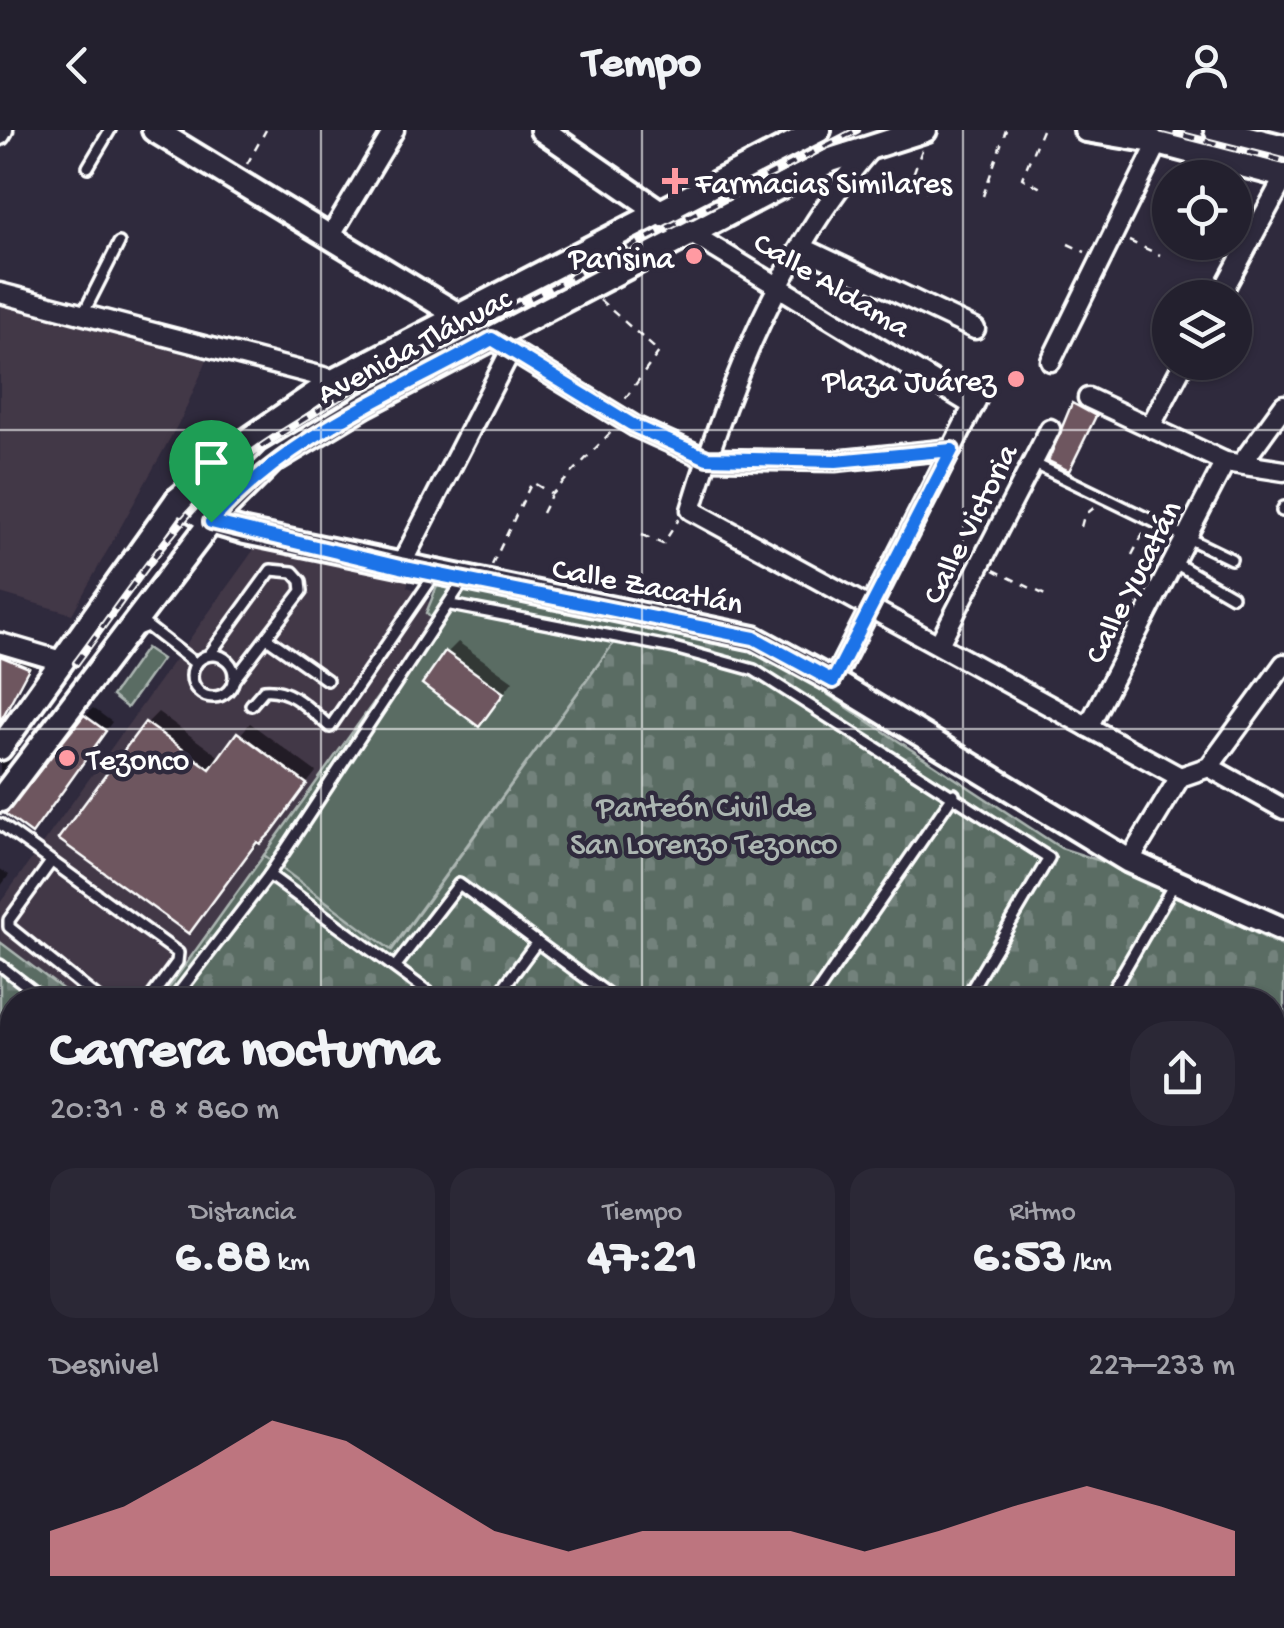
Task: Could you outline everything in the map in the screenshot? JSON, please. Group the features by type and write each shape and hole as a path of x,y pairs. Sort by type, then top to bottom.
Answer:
{"main road":[{"path":"154,130 458,316"},
{"name":"Calle Aldama","path":"542,130 692,234"},
{"name":"Avenida Tláhuac","path":"3,740 177,500 249,439 336,380 819,130"},
{"path":"1086,130 1158,144 1284,177"},
{"path":"1216,130 1284,147"},
{"name":"Avenida Tláhuac","path":"0,800 211,522 272,462 324,427 501,346 587,290 818,166 875,144 924,138"},
{"name":"Calle Zacatlán","path":"177,500 211,522 400,567 754,638 833,681 1129,861 1284,930"}],"street":[{"path":"331,235 394,130"},
{"path":"875,144 841,182 776,289 742,362 691,510 1180,777"},
{"path":"1051,361 1158,144"},
{"path":"818,166 841,182"},
{"path":"1230,280 1284,177"},
{"name":"Calle Aldama","path":"692,234 776,289 975,402 952,450"},
{"path":"801,247 975,329"},
{"path":"0,293 336,380"},
{"path":"400,567 501,346 618,416 707,458 836,461 952,450"},
{"path":"1150,427 1175,380"},
{"path":"1088,398 1234,462 1284,471"},
{"name":"Calle Yucatán","path":"1088,727 1188,538 1234,462 1284,405"},
{"name":"Calle Victoria","path":"939,644 1050,429"},
{"path":"833,681 952,450"},
{"path":"0,643 61,661"},
{"path":"1129,861 1180,777 1209,767 1284,664"},
{"path":"1209,767 1284,809"}],"lane":[{"path":"88,167 110,130"},
{"path":"83,314 119,243"},
{"path":"1033,462 1231,559"},
{"path":"1175,563 1232,596"},
{"path":"271,570 293,572 302,581 302,592 216,697 201,693 192,680 196,664 209,655 271,570"},
{"path":"251,706 264,690 275,689 288,693 330,727 435,574"},
{"path":"181,988 269,875 451,604 474,582"},
{"path":"451,604 674,648 754,670 954,794 1048,858 972,988"},
{"path":"125,635 147,626 196,664"},
{"path":"267,638 327,680"},
{"path":"209,655 230,664 233,680"},
{"path":"820,988 954,794"},
{"path":"0,824 178,953 158,988"},
{"path":"51,862 8,920 9,928 85,988"},
{"path":"269,875 423,988"},
{"path":"1114,988 1176,882"},
{"path":"394,967 459,884 600,988"},
{"path":"503,988 537,942"},
{"path":"1,968 28,988"}],"path":[{"path":"238,180 266,130"},
{"path":"983,196 1006,130"},
{"path":"1042,130 1022,178 1043,189"},
{"path":"924,138 911,180 928,186 925,196"},
{"path":"1114,234 1152,251"},
{"path":"1068,244 1101,259"},
{"path":"542,513 552,494 605,442 659,352 587,290"},
{"path":"474,582 532,482 552,494"},
{"path":"1081,527 1084,516 1094,511 1101,496"},
{"path":"642,536 663,544 682,513 691,510"},
{"path":"1132,554 1150,520"},
{"path":"980,564 1051,598"}],"shaded area":[{"path":"0,305 207,360 182,417 72,614 0,593"},
{"path":"255,548 409,580 407,587 419,591 417,599 433,603 434,619 169,988 61,988 0,942 0,903"}],"green space":[{"path":"438,584 628,623 391,950 264,855 433,620 426,613"},
{"name":"Panteón Civil de San Lorenzo Tezonco","path":"628,623 760,650 1061,848 1125,869 1284,947 1284,988 169,988 264,855 392,950"},
{"path":"146,648 162,659 127,708 112,696"},
{"name":"Panteón Civil de San Lorenzo Tezonco","path":"0,942 61,988 0,988"}],"building":[{"path":"1072,403 1096,416 1069,471 1048,461"},
{"path":"445,651 504,693 479,727 422,684"},
{"path":"0,656 29,668 0,722"},
{"path":"84,715 106,731 32,834 5,814"},
{"path":"145,722 210,769 237,732 307,784 271,833 260,844 257,842 189,934 58,839"}],"railway":[{"path":"76,663 183,520 223,477 266,443 343,395 857,130"},
{"path":"1163,130 1284,161"}],"place":[{"name":"Farmacias Similares","path":"675,181"},
{"name":"Parisina","path":"694,256"},
{"name":"Plaza Juárez","path":"1016,379"},
{"name":"Tezonco","path":"67,758"}],"route":[{"path":"492,339 509,354 636,427 707,458 836,461 952,450 833,681 754,638 400,567 211,522 272,462 324,427 492,339"}]}
